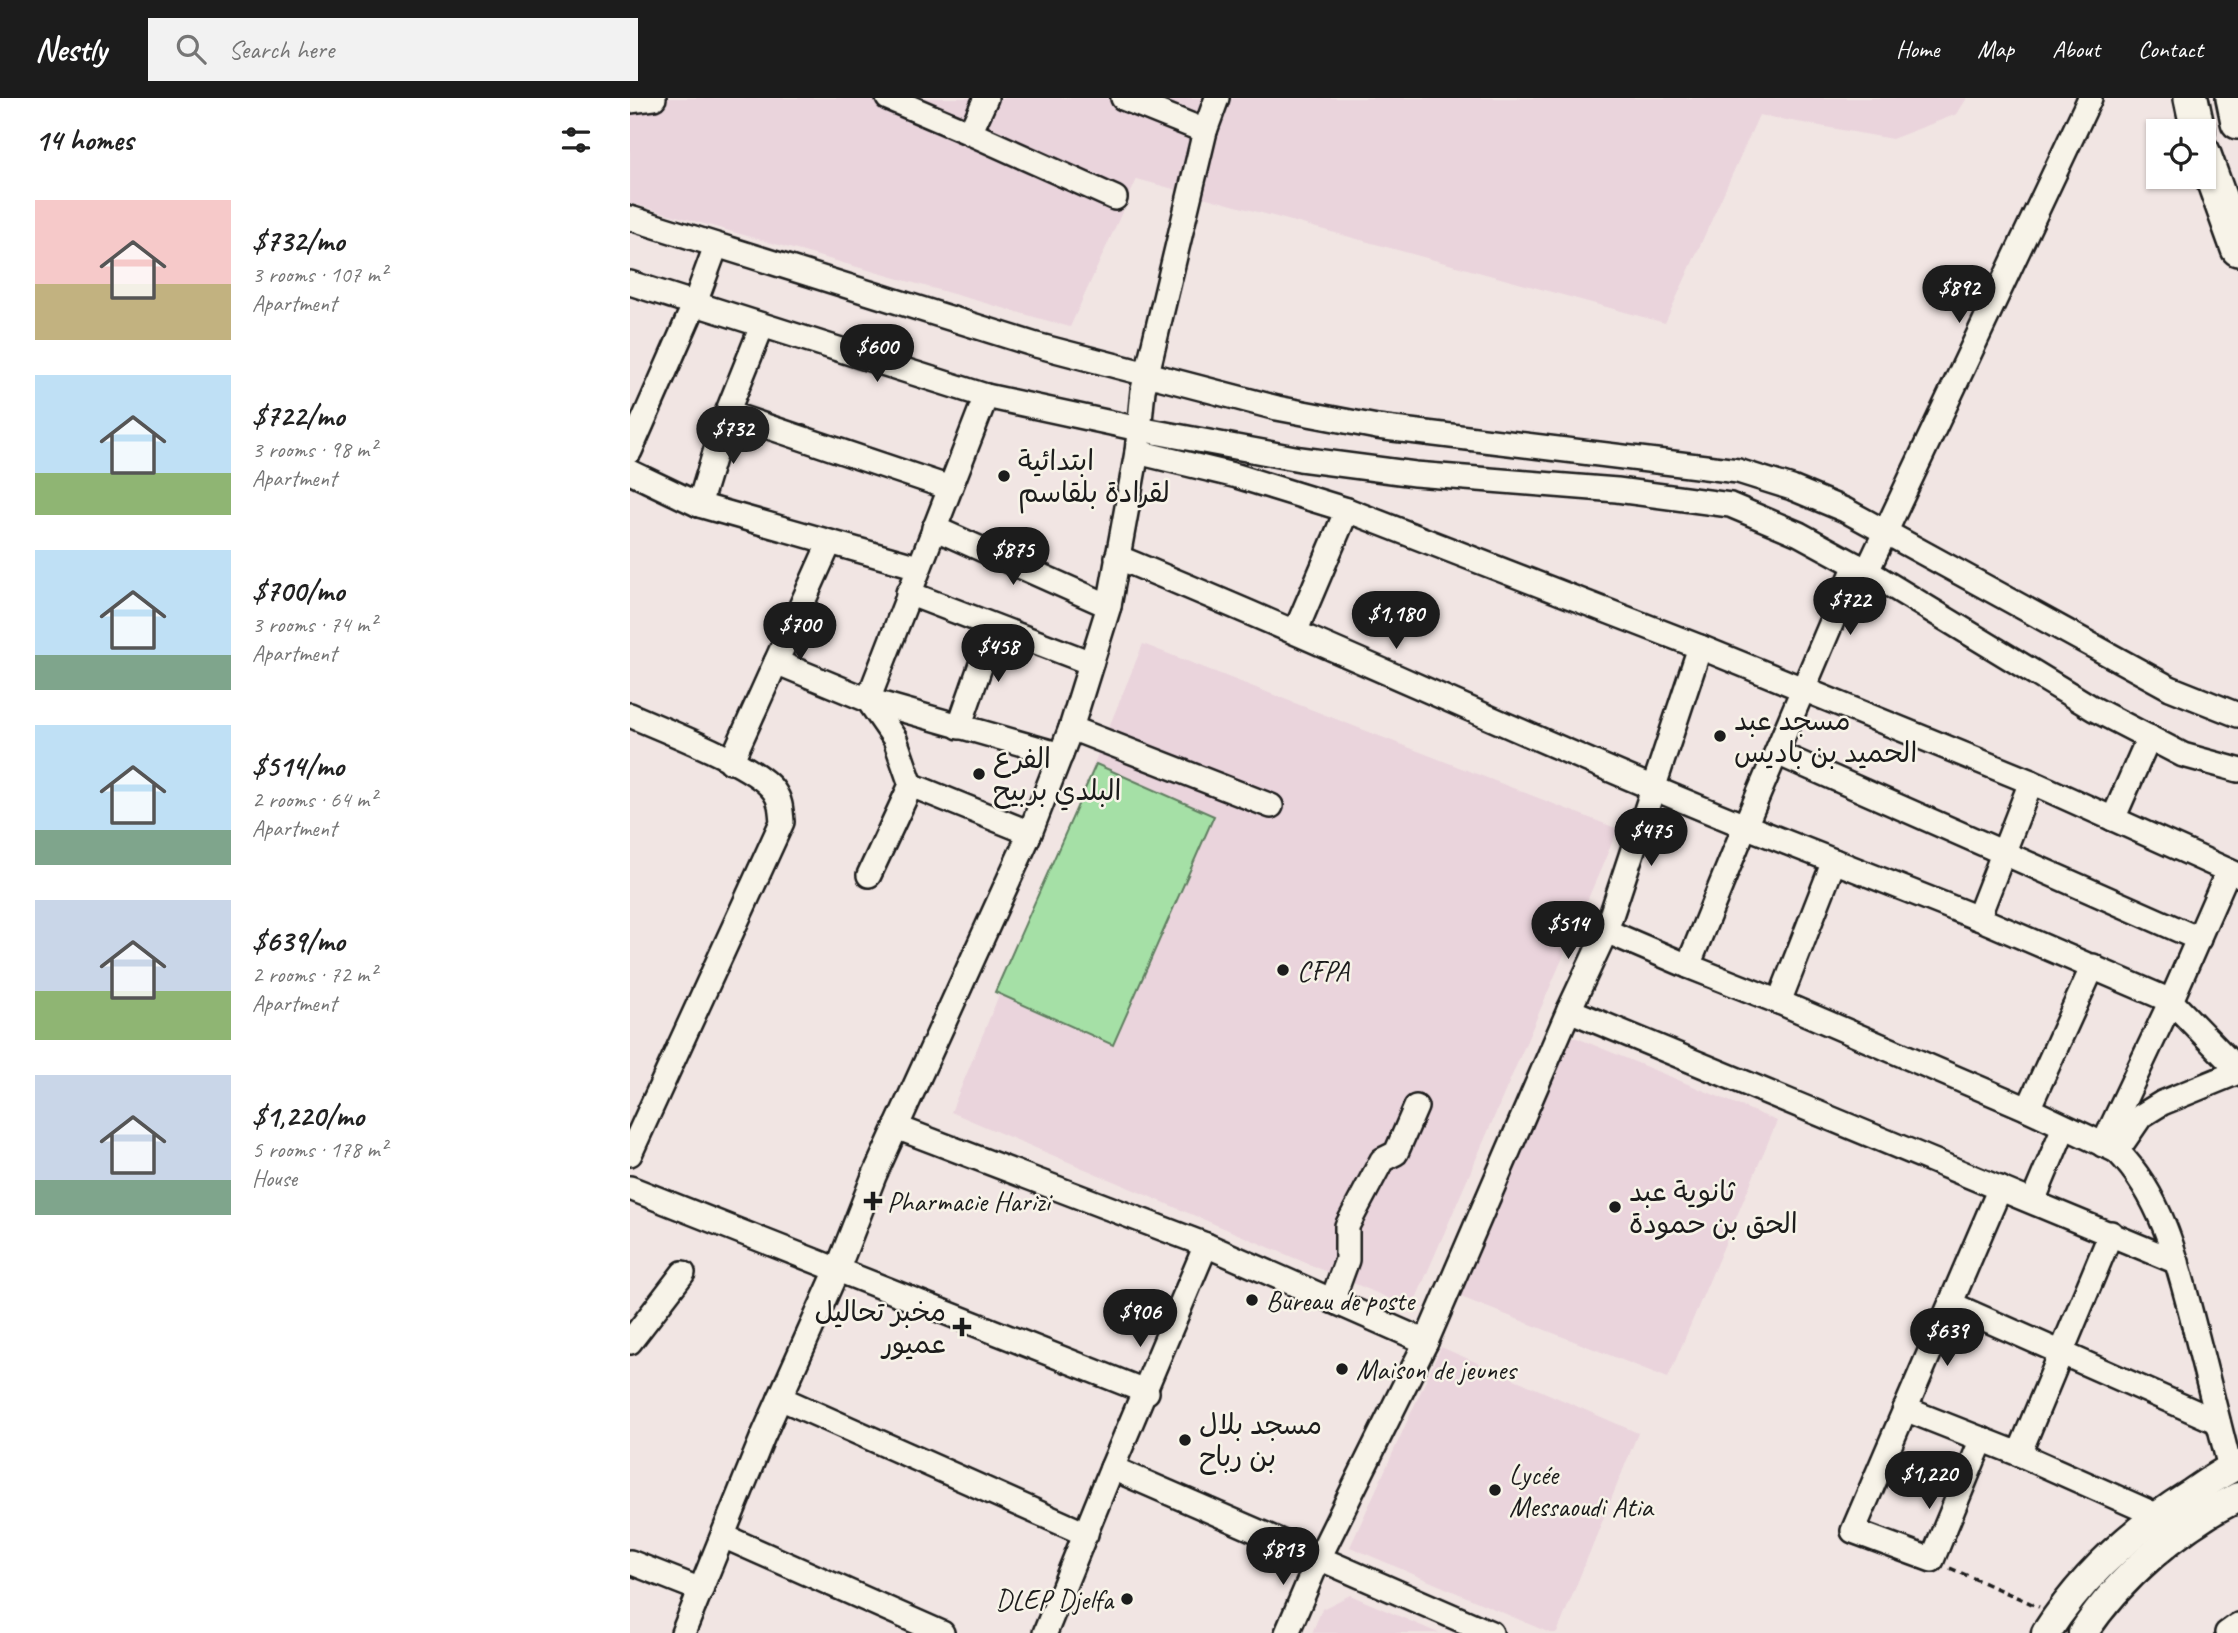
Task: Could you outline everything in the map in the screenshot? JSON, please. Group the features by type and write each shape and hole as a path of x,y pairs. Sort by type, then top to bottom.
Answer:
{"highway":[{"path":"2191,98 2196,119"},
{"path":"2233,98 2238,122"},
{"path":"2216,188 2238,249"}],"main road":[{"path":"2052,1624 2115,1551 2156,1515 2234,1467"},
{"path":"2083,1633 2122,1585 2166,1544 2210,1511 2238,1497"}],"street":[{"path":"630,101 654,98"},
{"path":"888,98 1115,198"},
{"path":"970,133 986,98"},
{"path":"1123,98 1205,131"},
{"path":"684,1633 780,1398 838,1268 896,1127 1030,833 1071,728 1109,606 1137,452 1145,382 1205,131 1217,98"},
{"path":"1688,966 1803,692 1861,568 1886,533 2090,98"},
{"path":"630,218 1036,345 1145,382 1377,427 1738,471 1792,488 1846,510 2170,688 2238,715"},
{"path":"630,452 695,303 716,246"},
{"path":"630,283 986,396 1139,422 1300,460 1415,474 1617,490 1730,505 1799,534 1861,568 2071,696 2183,755 2238,770"},
{"path":"699,505 727,413 762,326"},
{"path":"868,701 986,396"},
{"path":"727,413 950,488"},
{"path":"1137,452 1237,476 1347,510 1700,647 1803,692 2031,782 2233,873 2171,1001 2110,1148"},
{"path":"630,472 699,505 829,544 918,567"},
{"path":"1296,630 1347,510"},
{"path":"934,528 1109,606"},
{"path":"731,762 829,544"},
{"path":"1117,556 1296,630 1654,790 1978,918 2171,1001 2238,1071 2162,1103 2141,1116 2110,1148"},
{"path":"908,593 1091,663"},
{"path":"959,727 994,627"},
{"path":"1287,1633 1319,1558 1426,1342 1569,1010 1606,931 1700,647"},
{"path":"776,662 868,701 1061,755"},
{"path":"868,701 895,738 911,785 869,875"},
{"path":"630,715 731,762 773,790 781,805 782,822 630,1154"},
{"path":"1071,728 1271,806"},
{"path":"2113,819 2149,737"},
{"path":"1777,753 2199,939"},
{"path":"1978,918 2031,782"},
{"path":"911,785 1030,833"},
{"path":"1779,1002 1834,860"},
{"path":"1606,931 1779,1002 2028,1110 2110,1148 2130,1164 2155,1206 2177,1262 2218,1422 2234,1467"},
{"path":"2028,1110 2093,966"},
{"path":"1569,1010 2177,1262"},
{"path":"1332,1301 1347,1260 1347,1226 1382,1160 1396,1153 1416,1107"},
{"path":"896,1127 1206,1245 1426,1342"},
{"path":"2033,1201 2064,1127"},
{"path":"630,1188 1147,1392"},
{"path":"1982,1439 1932,1560 1853,1531 2000,1188"},
{"path":"2019,1454 2111,1233"},
{"path":"1045,1633 1206,1245"},
{"path":"630,1342 683,1273"},
{"path":"1951,1304 2218,1422"},
{"path":"780,1398 1086,1534"},
{"path":"1905,1409 2019,1454 2156,1515"},
{"path":"1112,1468 1491,1633"},
{"path":"723,1536 942,1633"},
{"path":"630,1562 701,1590"}],"path":[{"path":"1932,1560 2052,1624"}],"shaded area":[{"path":"630,98 1967,98 1957,114 1892,139 1759,115 1665,323 1137,179 1070,327 630,203"},
{"name":"CFPA","path":"1143,644 1618,829 1412,1308 951,1112"},
{"name":"ثانوية عبد الحق بن حمودة","path":"1565,1033 1777,1121 1668,1378 1453,1294"},
{"name":"Lycée Messaoudi Atia","path":"1441,1347 1638,1433 1557,1633 1550,1633 1350,1547"},
{"path":"1350,1595 1438,1633 1312,1633 1322,1609"}],"green space":[{"path":"1096,764 1214,816 1113,1045 995,992"}],"place":[{"name":"ابتدائية لقرادة بلقاسم","path":"1004,476"},
{"name":"مسجد عبد الحميد بن باديس","path":"1720,736"},
{"name":"الفرع البلدي بربيح","path":"979,774"},
{"name":"CFPA","path":"1283,970"},
{"name":"Pharmacie Harizi","path":"873,1201"},
{"name":"ثانوية عبد الحق بن حمودة","path":"1615,1207"},
{"name":"Bureau de poste","path":"1252,1300"},
{"name":"مخبر تحاليل عميور","path":"962,1327"},
{"name":"Maison de jeunes","path":"1342,1369"},
{"name":"مسجد بلال بن رباح","path":"1185,1440"},
{"name":"Lycée Messaoudi Atia","path":"1495,1490"},
{"name":"DLEP Djelfa","path":"1127,1599"}]}
